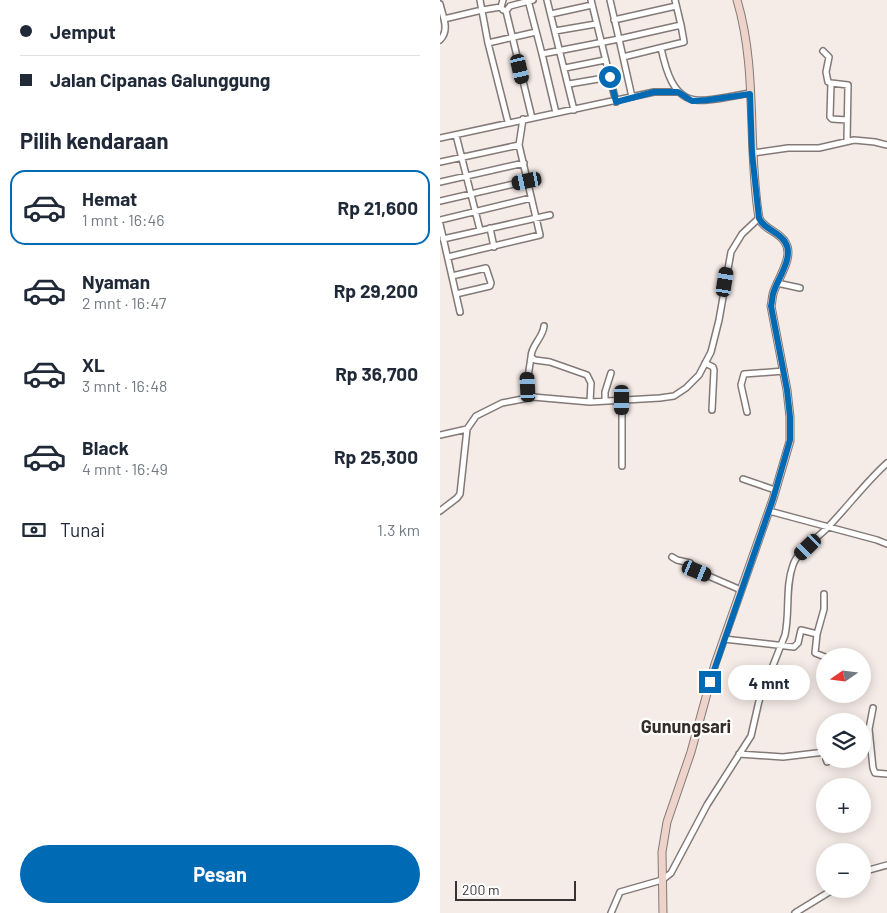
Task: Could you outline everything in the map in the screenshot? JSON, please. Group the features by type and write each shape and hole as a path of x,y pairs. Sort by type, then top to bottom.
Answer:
{"street":[{"path":"480,0 488,43 508,122"},
{"path":"508,9 529,0 556,113"},
{"path":"547,0 574,110"},
{"path":"617,0 610,1 632,97"},
{"path":"662,913 662,852 667,822 692,752 715,664 769,511 790,440 790,417 771,306 773,294 786,262 788,249 786,242 765,227 759,218 752,153 747,41 737,0"},
{"path":"444,19 502,3 509,3 508,9 513,37 532,118"},
{"path":"551,14 591,3 616,102"},
{"path":"614,20 676,3 684,42 623,57"},
{"path":"440,4 446,33 440,40"},
{"path":"555,31 596,24"},
{"path":"542,54 681,25"},
{"path":"488,43 536,32"},
{"path":"661,48 666,69 678,92 692,101 750,94"},
{"path":"823,50 829,57 826,76 828,82 848,85 847,141"},
{"path":"565,68 605,60"},
{"path":"569,84 610,77"},
{"path":"831,83 830,118 847,120"},
{"path":"440,138 508,122 616,102 654,92 678,92"},
{"path":"448,257 540,236 519,145 523,119"},
{"path":"456,135 480,230"},
{"path":"752,153 788,148 819,148 854,140 887,145"},
{"path":"440,162 519,145"},
{"path":"440,182 524,163"},
{"path":"440,201 527,181"},
{"path":"460,312 440,222 532,198"},
{"path":"443,239 550,215"},
{"path":"440,511 460,494 467,429 476,416 492,408 514,399 528,398 557,398 590,402 660,398 674,396 686,388 699,375 711,352 720,320 731,252 742,234 759,218"},
{"path":"490,228 494,247"},
{"path":"452,276 486,268 491,283 490,286 456,294"},
{"path":"777,283 800,288"},
{"path":"528,398 528,377 532,350 542,334 544,326"},
{"path":"532,357 535,360 550,362 587,375 591,384 590,402"},
{"path":"705,363 713,367 714,370 712,410"},
{"path":"748,412 741,384 744,374 782,371"},
{"path":"605,401 605,392 611,373"},
{"path":"622,400 622,466"},
{"path":"440,435 467,429"},
{"path":"611,913 620,892 671,873 707,805 751,736 759,701 788,624 790,581 793,565 798,556 828,528 887,463"},
{"path":"743,479 776,490"},
{"path":"769,511 887,544"},
{"path":"672,556 677,560 690,563 697,571 741,590"},
{"path":"816,654 814,653 824,609 824,594"},
{"path":"724,638 780,646 796,646 801,630 817,634"},
{"path":"873,708 869,729 873,768 875,774 887,774"},
{"path":"739,754 783,757 816,753"},
{"path":"871,869 887,865"},
{"path":"795,913 819,898"}],"district":[{"name":"Gunungsari","path":"686,727"}],"route":[{"path":"610,77 616,102 654,92 678,92 692,101 750,94 752,153 759,218 765,227 786,242 788,249 786,262 773,294 771,306 787,390 790,440 773,499 710,682"}]}
